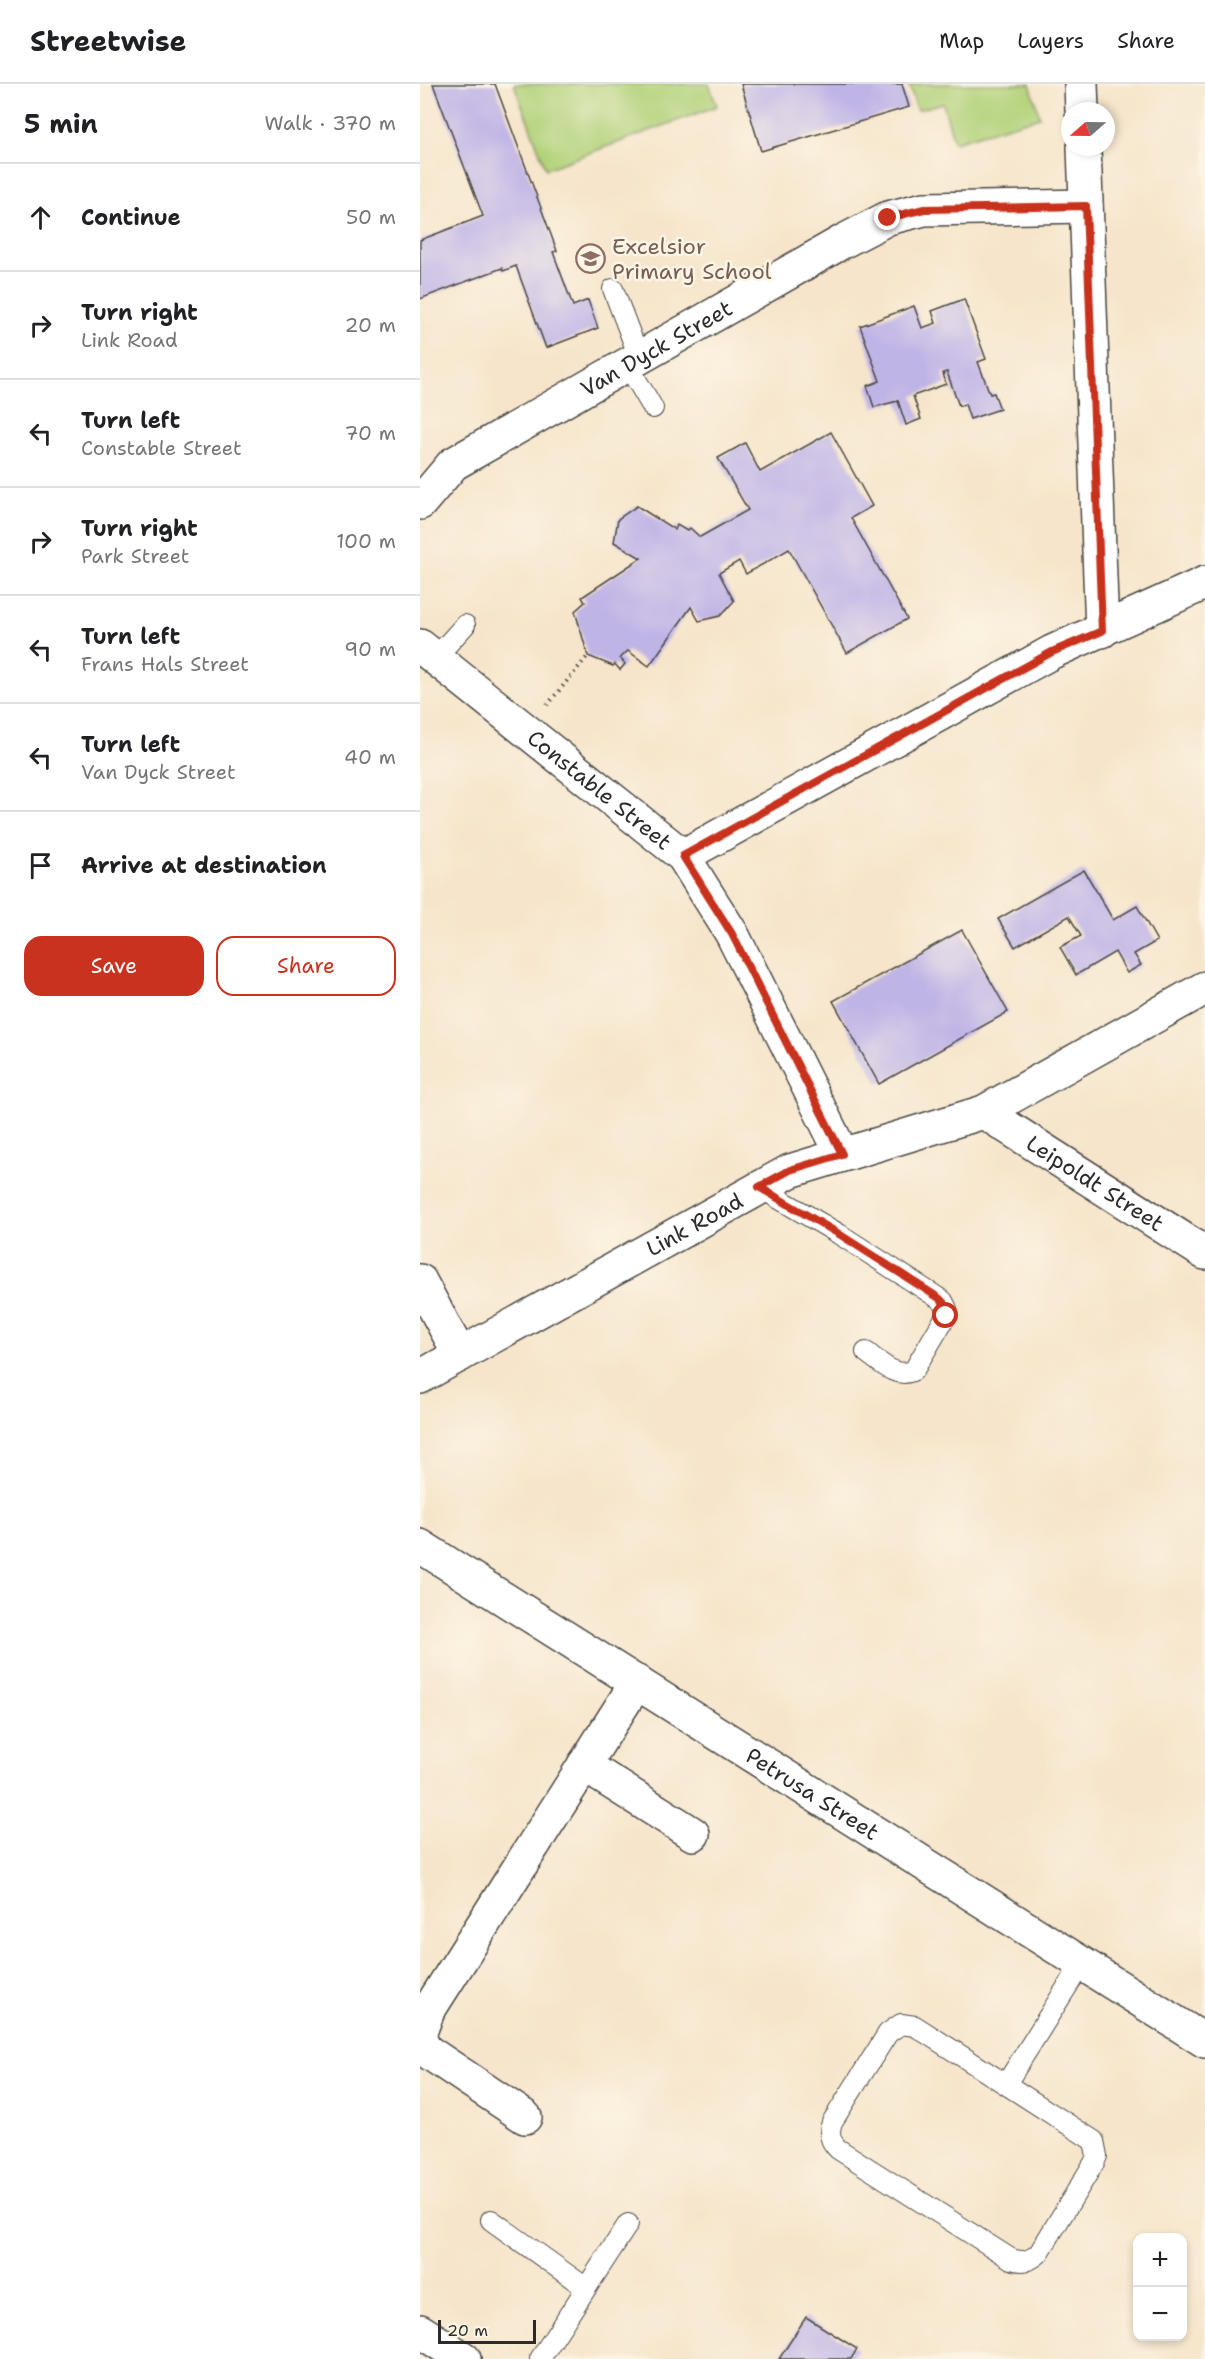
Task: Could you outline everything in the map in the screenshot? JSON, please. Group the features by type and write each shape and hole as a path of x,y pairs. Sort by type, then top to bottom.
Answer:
{"street":[{"path":"1082,84 1082,102"},
{"path":"1084,156 1102,631"},
{"name":"Van Dyck Street","path":"420,503 453,464 888,218 924,209 1086,206"},
{"path":"683,856 1052,652 1205,583"},
{"name":"Constable Street","path":"427,652 683,856 732,934 842,1154"},
{"name":"Link Road","path":"420,1377 790,1170 984,1112 1205,988"},
{"name":"Leipoldt Street","path":"984,1112 1205,1253"},
{"path":"420,1281 460,1355"},
{"name":"Petrusa Street","path":"420,1546 1205,2040"},
{"path":"420,2032 428,2011 637,1683"},
{"path":"584,1765 693,1834"},
{"path":"420,2039 425,2050 525,2117"},
{"path":"420,2331 461,2358"}],"lane":[{"path":"613,289 633,361 653,408"},
{"path":"427,652 465,625"},
{"path":"759,1187 839,1234 943,1301 946,1316 914,1370 906,1374 896,1372 866,1352"},
{"path":"1006,2084 1083,1963"},
{"path":"901,2024 915,2026 1006,2084 1089,2136 1097,2149 1094,2163 1039,2253 1026,2261 1011,2259 838,2149 830,2137 832,2122 869,2062 888,2032 901,2024"},
{"path":"491,2220 586,2288"},
{"path":"540,2359 628,2224"}],"path":[{"path":"525,731 588,656"}],"green space":[{"path":"514,84 709,84 717,106 546,169"},
{"path":"909,84 1030,84 1040,117 954,142 943,103 917,110"}],"building":[{"path":"433,84 495,84 557,251 553,252 573,306 588,300 598,328 546,348 516,266 503,271 502,268 420,299 420,240 483,216"},
{"path":"741,84 902,84 909,107 761,151"},
{"path":"964,299 986,359 978,362 990,394 994,393 1000,409 970,419 965,404 959,406 947,372 943,373 946,384 913,396 921,419 906,425 898,401 874,407 867,386 880,381 860,326 914,306 922,328 936,323 932,311"},
{"path":"831,432 872,506 851,518 907,619 847,653 789,549 746,574 739,561 719,573 734,601 720,616 699,621 691,607 649,666 628,651 620,658 625,664 620,670 615,664 613,666 588,656 575,611 585,602 582,597 641,558 614,542 618,519 637,506 675,530 677,525 687,531 690,528 700,537 748,510 718,458 745,443 760,472"},
{"path":"1084,870 1113,920 1137,906 1157,941 1134,954 1141,965 1127,973 1115,952 1076,975 1060,947 1081,936 1069,916 1015,947 998,919"},
{"path":"962,930 1008,1012 879,1084 833,1001"},
{"path":"806,2317 857,2349 851,2359 779,2359"}],"place":[{"name":"Excelsior Primary School","path":"591,259"}],"route":[{"path":"888,218 924,209 1086,206 1102,631 1052,652 683,856 732,934 842,1154 790,1170 759,1187 839,1234 939,1298 945,1304 946,1316"}]}
